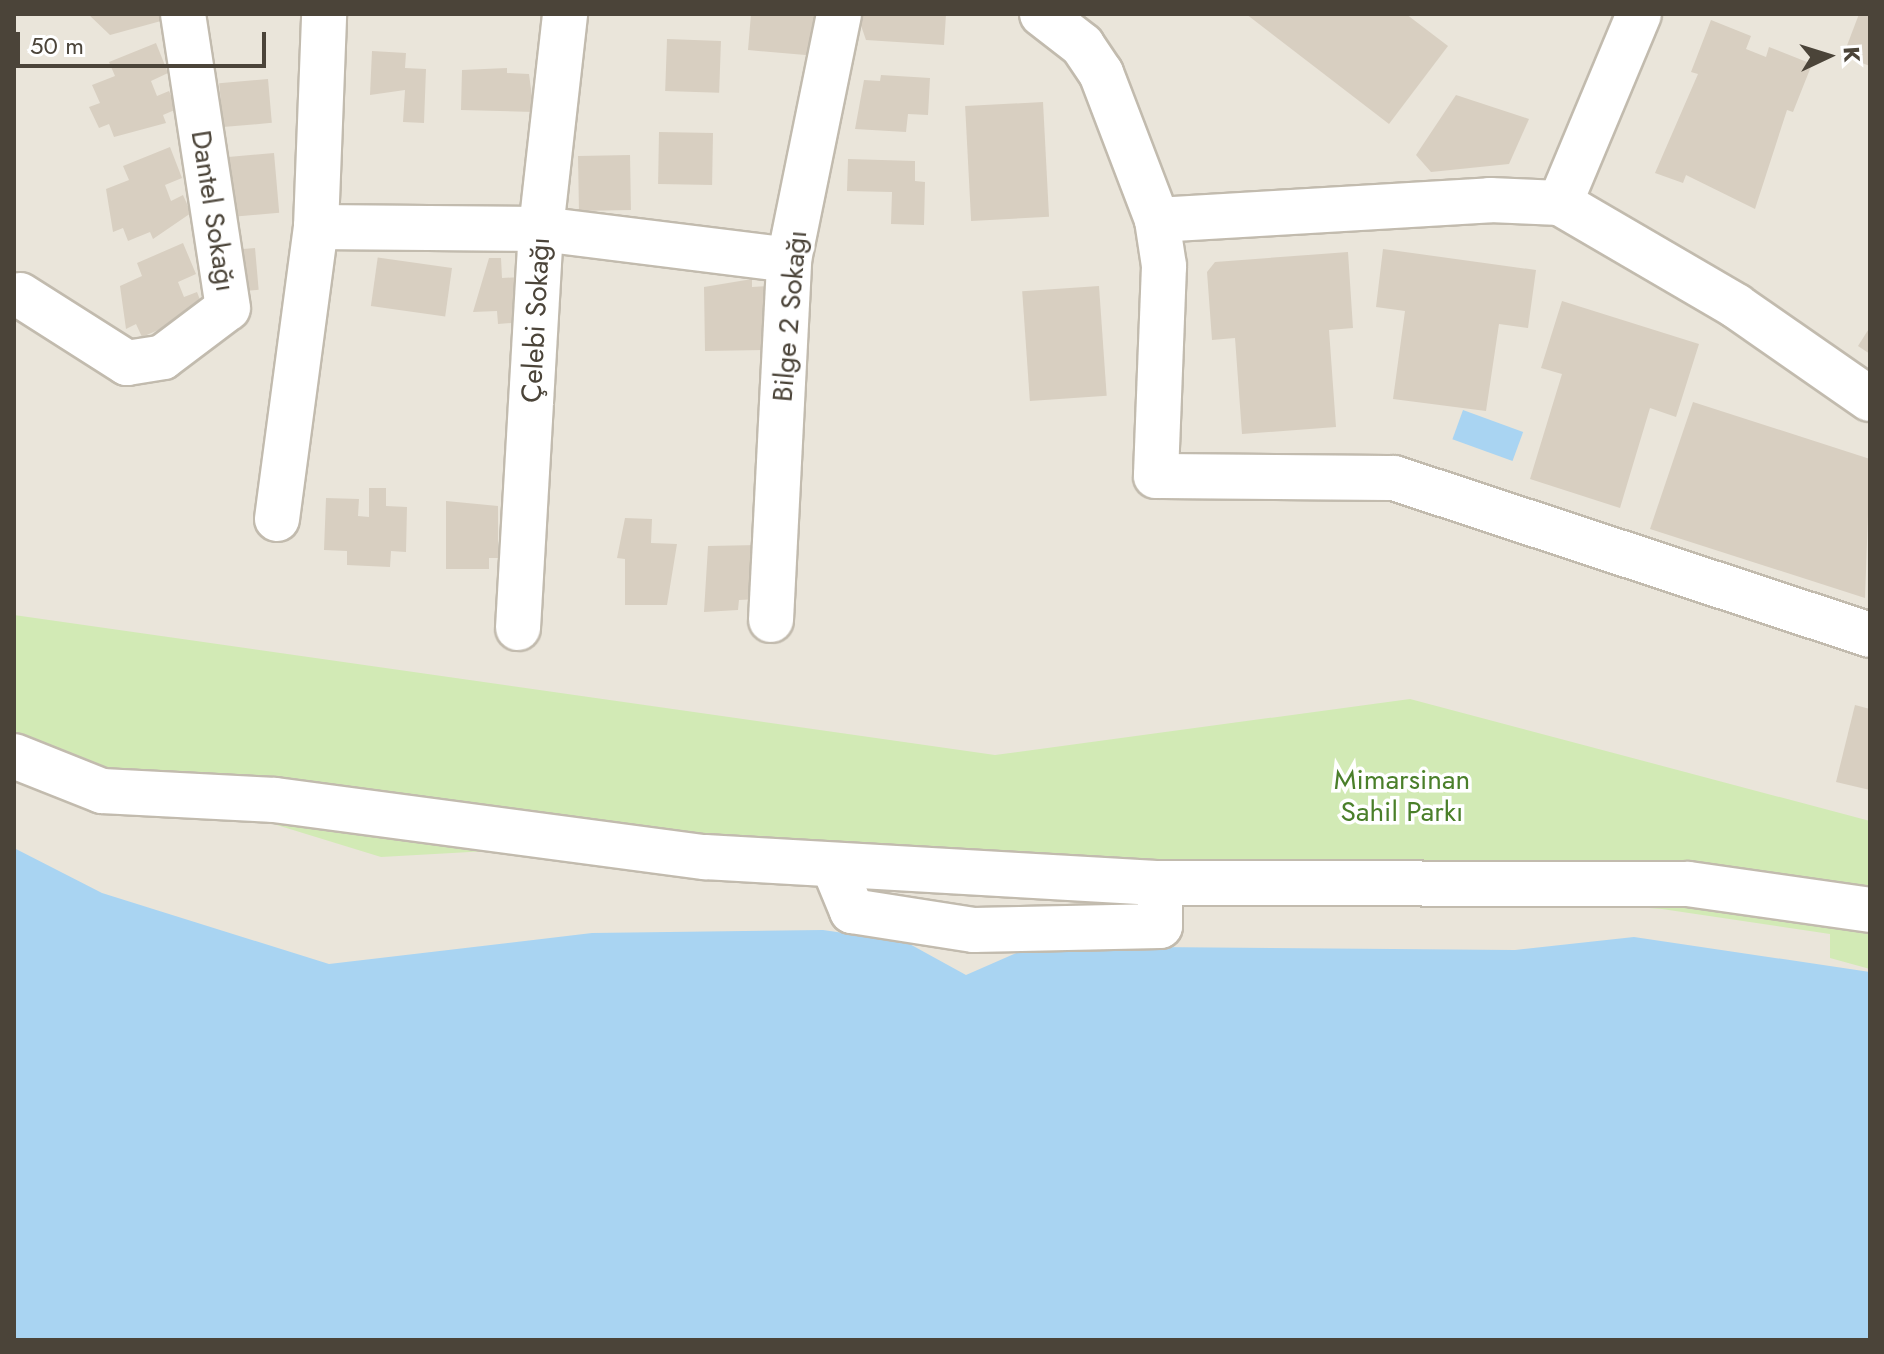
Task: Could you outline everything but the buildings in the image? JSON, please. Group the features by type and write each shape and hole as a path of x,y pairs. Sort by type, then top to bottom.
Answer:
{"street":[{"name":"Dantel Sokağı","path":"20,295 127,363 163,357 228,308 183,14"},
{"path":"277,519 316,227 324,14"},
{"name":"Çelebi Sokağı","path":"518,628 541,229 565,14"},
{"path":"1042,14 1082,45 1101,73 1157,220 1164,266 1156,476 1394,478 1870,635"},
{"path":"1560,203 1639,14"},
{"name":"Bilge 2 Sokağı","path":"771,620 789,260 839,15"},
{"path":"1157,220 1490,200 1560,203 1736,306 1870,399"},
{"path":"316,227 541,229 789,260"},
{"path":"14,756 102,791 275,800 705,857 1160,883 1688,884 1870,910"},
{"path":"833,865 852,911 974,930 1160,926 1160,883"}],"shaded area":[{"path":"14,14 1870,14 1870,1340 14,1111"}],"green space":[{"name":"Mimarsinan Sahil Parkı","path":"14,615 995,755 1410,699 1870,821 1870,969 1830,958 1830,934 1662,909 722,838 381,857 14,744"}],"water":[{"path":"1463,410 1523,432 1513,461 1452,439"},
{"path":"14,848 102,893 329,964 592,933 823,930 906,942 966,975 1032,946 1515,950 1634,937 1870,972 1870,1340 14,1340"}]}
